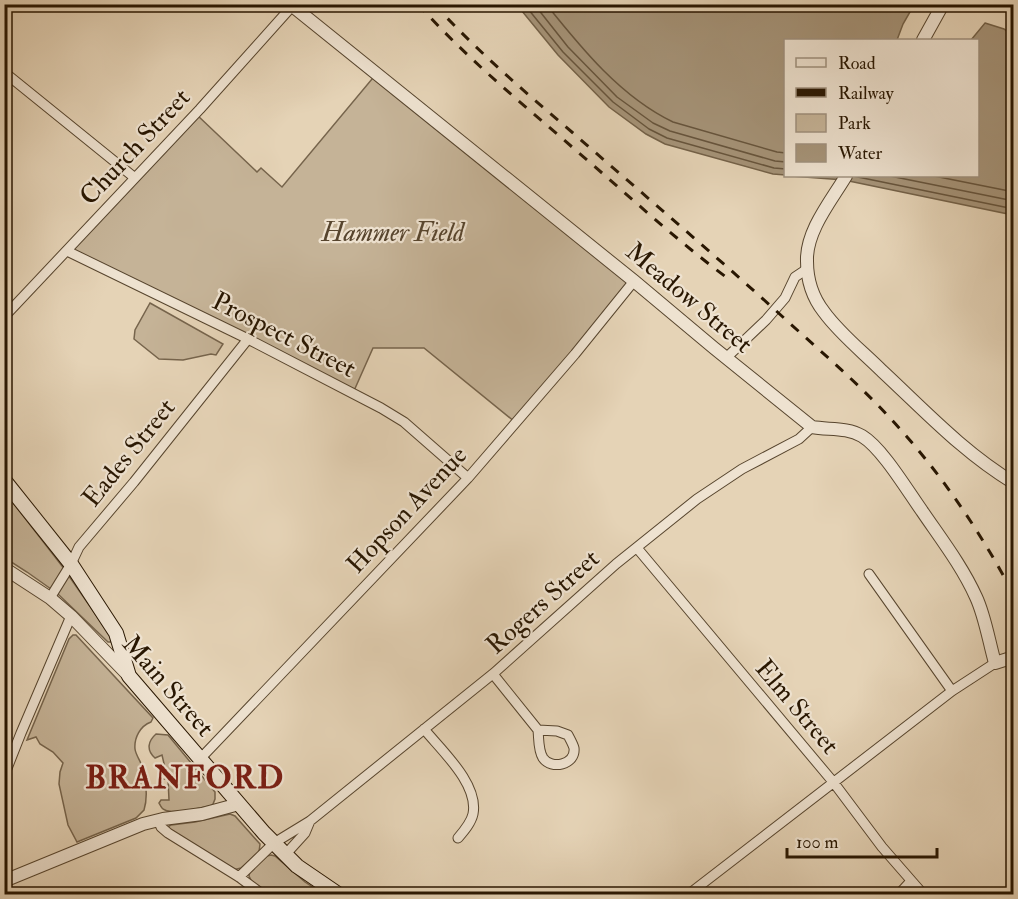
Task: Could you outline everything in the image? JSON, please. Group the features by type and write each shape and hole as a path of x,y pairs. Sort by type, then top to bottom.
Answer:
{"main road":[{"path":"4,480 70,564 116,633 129,676"},
{"name":"Main Street","path":"129,676 238,804 285,855 338,894"}],"street":[{"path":"924,39 943,4"},
{"name":"Church Street","path":"4,317 196,114 292,5"},
{"name":"Meadow Street","path":"292,5 812,427"},
{"path":"4,72 135,178"},
{"path":"845,177 816,224 807,249 810,285 817,302 834,324 945,431 976,458 1014,483"},
{"name":"Prospect Street","path":"67,251 248,339 381,408 404,422 468,478"},
{"path":"726,358 766,320 785,298 795,277 807,268"},
{"name":"Hopson Avenue","path":"200,759 468,478 634,281"},
{"name":"Eades Street","path":"50,598 79,547 248,339"},
{"path":"812,427 832,428 860,435 877,450 899,478 966,576 977,599 995,663"},
{"name":"Rogers Street","path":"239,877 274,843 310,821 493,674 616,564 697,500 742,469 799,439 812,427"},
{"name":"Elm Street","path":"637,548 834,783 882,847 923,894"},
{"name":"Main Street","path":"4,568 50,598 71,616 129,676"},
{"path":"869,574 952,691"},
{"path":"4,776 71,616"},
{"path":"689,894 952,691 995,663 1014,657"},
{"path":"493,674 538,730 543,758 555,765 562,765 569,760 574,749 568,735 557,731 538,730"},
{"path":"424,729 464,777 471,790 473,813 470,823 458,838"},
{"path":"4,881 138,826 159,820 202,814 238,804"},
{"path":"159,820 161,827 168,833 262,894"},
{"name":"Rogers Street","path":"285,855 306,833 310,821"},
{"path":"899,894 911,881"}],"green space":[{"name":"Hammer Field","path":"377,73 634,281 515,422 424,348 373,348 353,393 67,251 196,114 257,172 261,168 282,187"},
{"path":"150,303 223,344 216,355 183,360 159,359 134,339 135,330"},
{"path":"4,491 62,566 112,638 112,642 108,642 58,594 5,558"},
{"path":"76,635 153,718 138,733 135,745 145,783 144,810 136,818 77,842 68,825 59,784 63,763 53,752 40,744 36,737 27,740 69,639"},
{"path":"156,734 168,735 215,792 213,804 180,811 169,811 162,808 159,803 161,800 169,800 168,779 160,779 159,776 166,772 162,755 155,758 149,749 151,740"},
{"path":"230,814 235,816 260,844 259,852 241,868 233,870 168,829 171,825"},
{"path":"271,855 323,894 268,894 253,884 249,876 250,871"}],"water":[{"path":"517,5 914,5 897,39 784,39 784,175 773,174 665,144 646,134 609,107 558,55"},
{"path":"985,23 1004,29 1013,36 1013,215 844,180 804,177 979,177 979,39 972,39"}],"railway":[{"path":"418,4 496,81 670,232 726,277"},
{"path":"434,4 502,71 732,271 877,404 942,480 987,548 1014,595"}],"district":[{"name":"BRANFORD","path":"185,778"}]}
